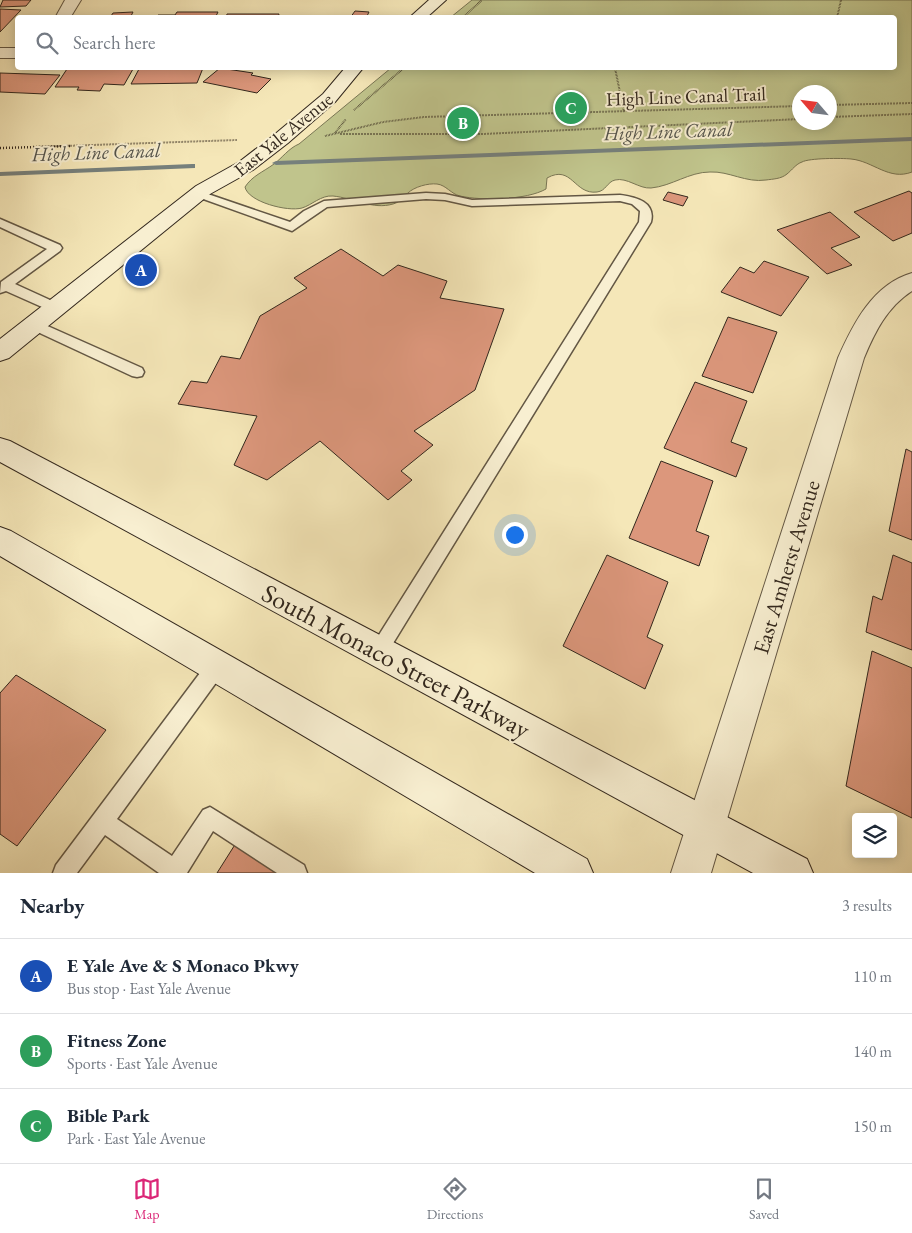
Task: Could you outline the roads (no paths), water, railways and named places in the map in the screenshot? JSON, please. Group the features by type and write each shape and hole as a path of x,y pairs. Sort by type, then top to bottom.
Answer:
{"main road":[{"path":"64,15 73,0"},
{"path":"420,15 438,0"},
{"path":"0,53 15,53"},
{"name":"East Yale Avenue","path":"295,104 350,70"},
{"name":"East Yale Avenue","path":"0,352 201,192 246,166 312,114 335,92 352,70"},
{"name":"East Yale Avenue","path":"201,192 233,146"},
{"name":"East Amherst Avenue","path":"691,873 851,358 863,328 882,303 912,281"},
{"name":"South Monaco Street Parkway","path":"0,448 793,873"},
{"path":"0,540 573,873"}],"lane":[{"path":"201,192 292,227 308,213 324,204 426,196 445,197 472,203 620,198 637,202 646,210 645,222 378,652"},
{"path":"0,223 56,248 2,287"},
{"path":"2,287 56,308"},
{"path":"34,325 136,372"},
{"path":"64,873 216,666"},
{"path":"102,821 174,872 210,817 296,873"}],"waterway":[{"name":"High Line Canal","path":"276,163 912,139"},
{"name":"High Line Canal","path":"0,174 192,166"}],"place":[{"name":"Bible Park","path":"571,108"},
{"name":"Fitness Zone","path":"463,123"},
{"name":"E Yale Ave & S Monaco Pkwy","path":"141,270"}]}
